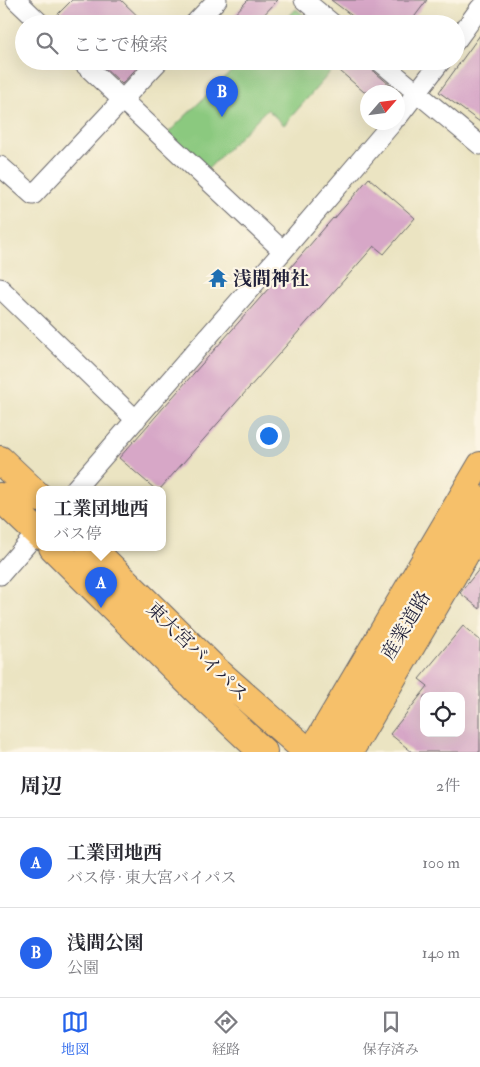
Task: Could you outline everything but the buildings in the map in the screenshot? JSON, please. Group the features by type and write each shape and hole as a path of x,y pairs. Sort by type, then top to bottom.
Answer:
{"highway":[{"path":"0,460 36,494"},
{"name":"東大宮バイパス","path":"0,497 36,530"},
{"name":"東大宮バイパス","path":"57,551 196,689 263,752"},
{"name":"東大宮バイパス","path":"94,551 214,669 309,752"}],"main road":[{"path":"309,752 480,464"},
{"name":"産業道路","path":"330,752 480,498"},
{"path":"351,752 480,532"}],"street":[{"path":"16,0 32,15"},
{"path":"203,15 217,0"},
{"path":"304,0 322,15"},
{"path":"465,29 480,8"},
{"path":"90,70 283,251"},
{"path":"0,166 33,195 150,70"},
{"path":"390,70 480,145"},
{"path":"405,109 435,70"},
{"path":"79,486 386,130"},
{"path":"0,288 136,420"},
{"path":"0,575 36,542"}],"green space":[{"path":"296,9 304,15 290,15"},
{"path":"233,70 332,70 284,125 267,109 207,170 168,133"}],"place":[{"name":"浅間公園","path":"222,117"},
{"name":"浅間神社","path":"218,278"},
{"name":"工業団地西","path":"101,608"}]}
